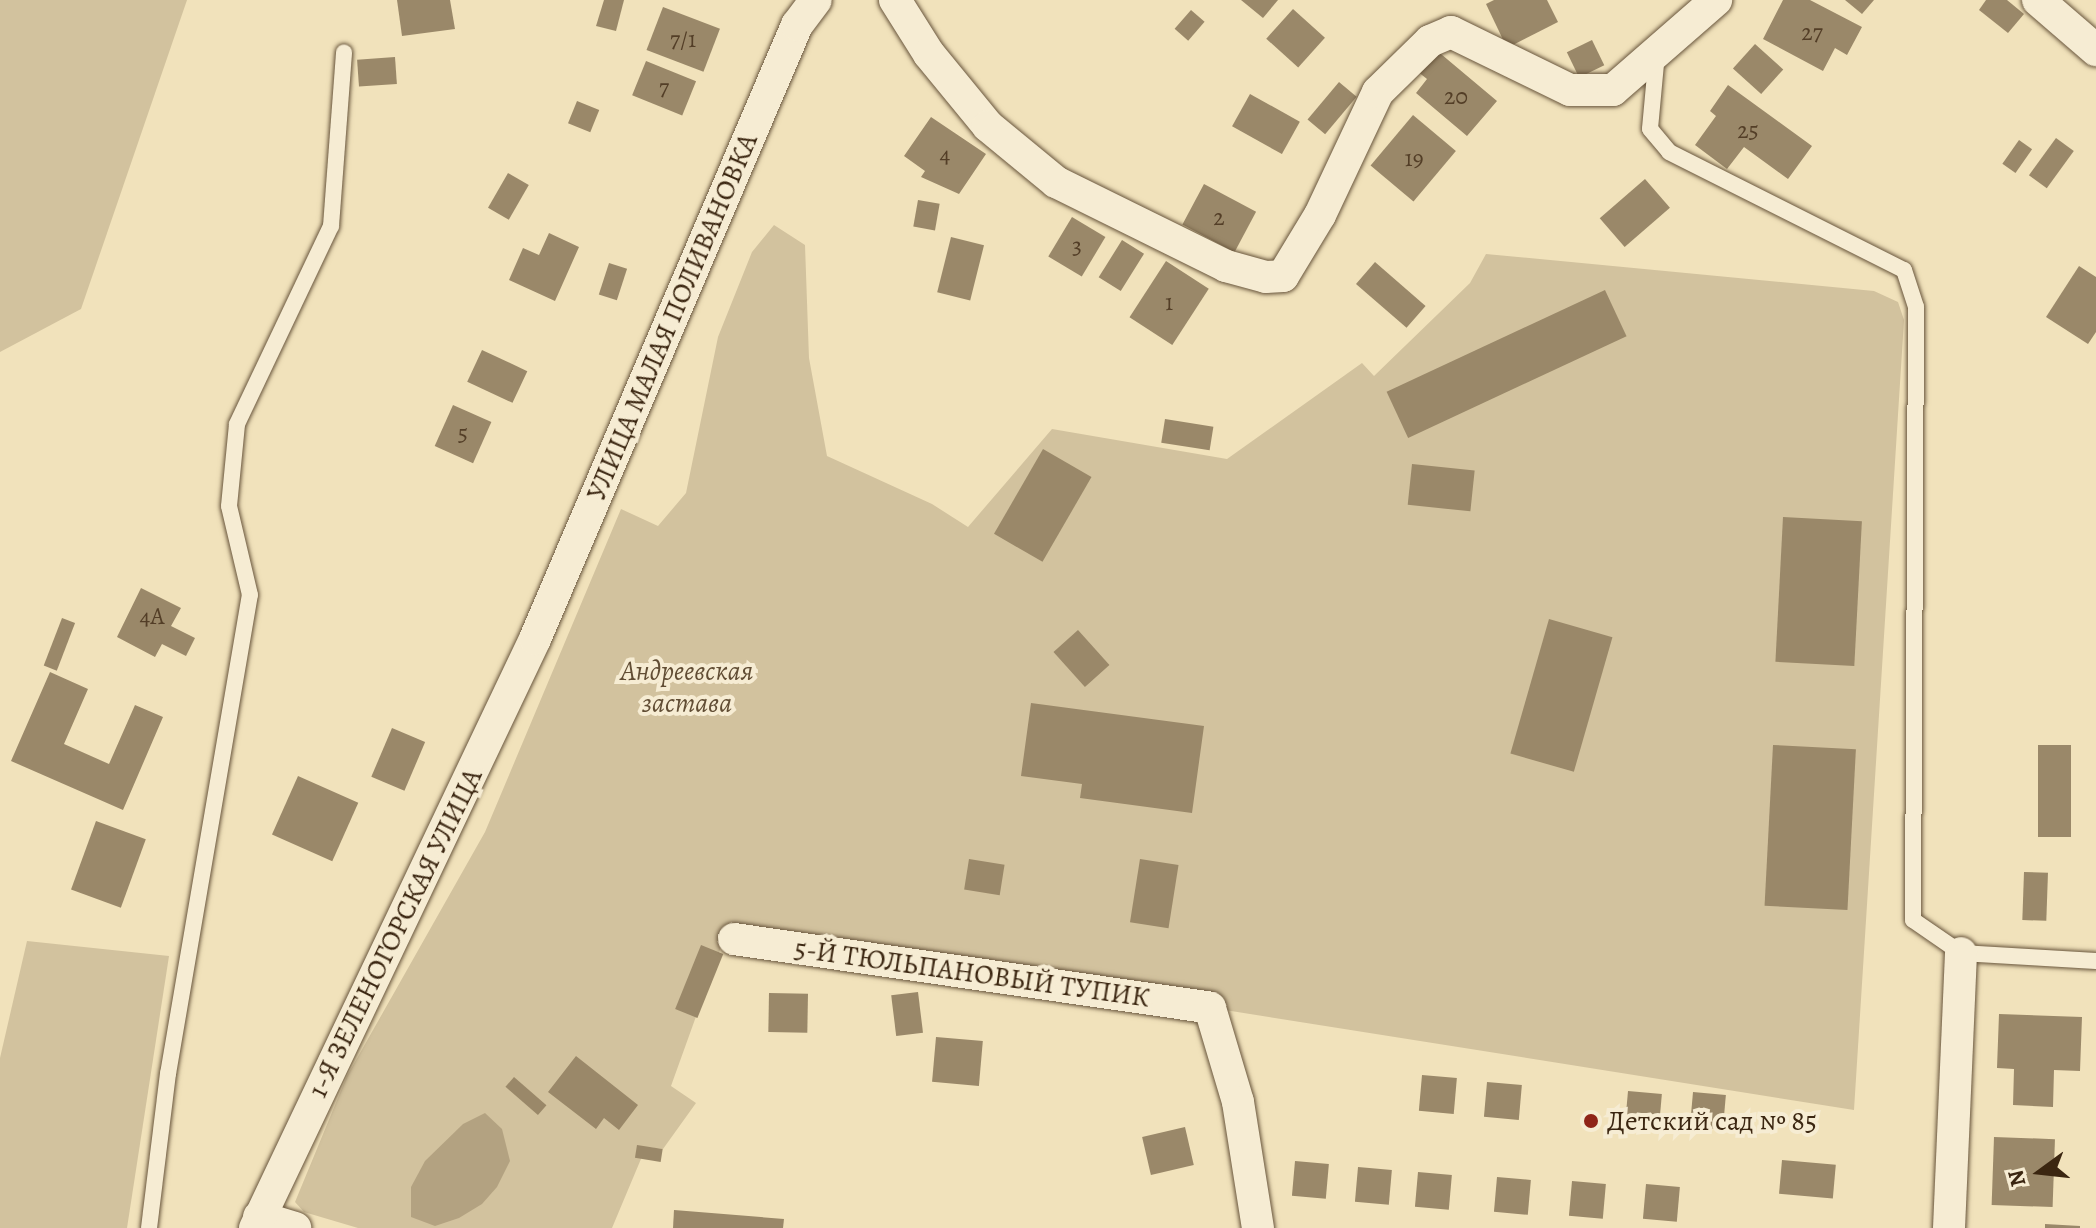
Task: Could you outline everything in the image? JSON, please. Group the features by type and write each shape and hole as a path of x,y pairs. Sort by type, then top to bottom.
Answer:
{"street":[{"name":"УЛИЦА МАЛАЯ ПОЛИВАНОВКА","path":"535,639 797,25 816,0"},
{"path":"895,0 929,54 988,126 1056,182 1226,266 1266,277 1283,276 1320,215 1378,92 1430,41 1451,32 1570,90 1613,90 1716,0"},
{"path":"2038,0 2096,50"},
{"name":"1-Я ЗЕЛЕНОГОРСКАЯ УЛИЦА","path":"257,1223 535,639"},
{"name":"5-Й ТЮЛЬПАНОВЫЙ ТУПИК","path":"734,939 1210,1008 1238,1102 1258,1228"},
{"path":"1949,1228 1961,953"},
{"path":"257,1223 295,1228"}],"lane":[{"path":"1657,51 1650,129 1669,152 1904,270 1916,307 1913,920 1961,953 2096,961"},
{"path":"149,1228 168,1074 250,595 229,506 237,424 331,226 344,52"}],"green space":[{"path":"0,0 187,0 81,309 0,352"},
{"name":"Андреевская застава","path":"774,225 805,245 809,358 827,456 932,504 968,527 1052,429 1227,459 1362,363 1374,376 1470,283 1486,254 1874,291 1898,302 1904,320 1854,1110 854,951 730,922 671,1086 696,1103 663,1149 646,1147 612,1228 358,1228 304,1212 295,1202 347,1076 485,832 621,509 658,526 686,493 718,337 752,252"},
{"path":"27,941 169,956 127,1228 0,1228 0,1058"}],"shaded area":[{"path":"485,1113 502,1129 510,1161 497,1187 482,1204 459,1218 435,1226 411,1217 411,1187 425,1161 463,1124"}],"building":[{"path":"397,0 450,0 455,29 402,36"},
{"path":"604,0 624,0 616,31 596,26"},
{"path":"1241,0 1278,0 1263,18"},
{"path":"1494,0 1547,0 1558,22 1507,48 1486,4"},
{"path":"1783,0 1810,0 1862,27 1847,55 1835,48 1823,71 1763,39"},
{"path":"1845,0 1874,0 1862,14"},
{"path":"1986,0 2007,0 2024,14 2008,33 1979,10"},
{"path":"663,7 720,29 703,72 647,50"},
{"path":"1293,9 1325,38 1298,67 1266,39"},
{"path":"1191,10 1205,22 1188,41 1175,29"},
{"path":"1592,40 1604,65 1579,77 1567,52"},
{"path":"1755,44 1783,69 1761,94 1733,69"},
{"path":"1435,49 1497,101 1467,136 1416,93 1427,79 1417,71"},
{"path":"395,57 397,84 359,87 357,60"},
{"path":"646,61 696,81 682,116 632,95"},
{"path":"1339,82 1357,97 1325,134 1308,120"},
{"path":"1728,85 1812,146 1788,179 1744,147 1727,169 1695,145 1716,116 1710,111"},
{"path":"1250,94 1300,122 1282,154 1232,126"},
{"path":"577,101 599,110 590,132 568,123"},
{"path":"1413,115 1456,151 1413,202 1371,166"},
{"path":"931,117 986,154 959,194 921,177 925,171 904,156"},
{"path":"2056,138 2074,151 2047,188 2029,175"},
{"path":"2019,140 2032,149 2015,173 2002,164"},
{"path":"508,173 529,185 509,220 488,208"},
{"path":"1645,179 1670,208 1625,247 1600,218"},
{"path":"1204,184 1256,212 1234,252 1182,225"},
{"path":"918,200 940,204 935,230 913,227"},
{"path":"1072,217 1105,237 1082,277 1048,256"},
{"path":"549,233 579,247 555,301 509,280 523,248 539,255"},
{"path":"951,237 984,245 970,301 937,292"},
{"path":"1122,240 1144,254 1121,291 1099,277"},
{"path":"1166,261 1209,289 1172,345 1130,317"},
{"path":"1375,262 1426,306 1407,328 1356,284"},
{"path":"609,263 627,269 617,300 599,294"},
{"path":"2079,266 2096,277 2096,332 2088,344 2046,317"},
{"path":"1605,290 1627,336 1408,438 1387,392"},
{"path":"482,350 527,371 513,403 467,382"},
{"path":"453,405 491,422 473,463 435,446"},
{"path":"1165,419 1213,427 1210,450 1161,443"},
{"path":"1043,449 1091,477 1042,562 994,534"},
{"path":"1412,464 1475,471 1470,511 1408,505"},
{"path":"1783,517 1862,521 1854,666 1775,662"},
{"path":"141,588 181,608 171,626 195,638 186,656 162,644 155,657 117,637"},
{"path":"62,618 75,623 57,671 44,666"},
{"path":"1549,619 1612,637 1574,772 1510,754"},
{"path":"1078,630 1109,665 1085,687 1053,652"},
{"path":"50,672 88,689 64,744 109,764 135,705 163,717 123,810 11,761"},
{"path":"1031,703 1204,726 1192,813 1080,798 1082,784 1021,776"},
{"path":"392,728 425,742 404,791 371,777"},
{"path":"1773,745 1856,749 1847,910 1765,906"},
{"path":"2038,745 2071,745 2071,837 2038,837"},
{"path":"298,776 358,803 332,861 272,834"},
{"path":"96,821 146,839 121,908 71,890"},
{"path":"969,859 1005,865 1000,895 964,890"},
{"path":"1140,859 1179,865 1169,928 1130,922"},
{"path":"2024,872 2048,873 2046,921 2022,920"},
{"path":"701,945 723,954 697,1018 675,1009"},
{"path":"918,992 923,1033 896,1036 891,995"},
{"path":"769,993 808,994 807,1033 768,1032"},
{"path":"1999,1014 2082,1017 2080,1071 2054,1070 2053,1107 2013,1105 2014,1069 1997,1068"},
{"path":"936,1037 983,1041 979,1086 932,1082"},
{"path":"576,1056 638,1105 619,1130 604,1118 596,1129 548,1092"},
{"path":"1422,1075 1457,1078 1454,1114 1419,1111"},
{"path":"514,1077 546,1105 538,1115 505,1087"},
{"path":"1487,1082 1522,1085 1519,1120 1484,1117"},
{"path":"1628,1091 1662,1094 1659,1129 1625,1126"},
{"path":"1693,1092 1726,1095 1723,1130 1690,1127"},
{"path":"1185,1127 1194,1165 1151,1175 1142,1137"},
{"path":"1994,1137 2055,1139 2053,1207 1992,1205"},
{"path":"637,1145 663,1149 661,1162 635,1158"},
{"path":"1782,1160 1836,1165 1833,1199 1779,1194"},
{"path":"1295,1161 1329,1164 1326,1199 1292,1196"},
{"path":"1358,1167 1392,1170 1389,1205 1355,1202"},
{"path":"1418,1172 1452,1175 1449,1210 1415,1207"},
{"path":"1497,1177 1531,1180 1528,1215 1494,1212"},
{"path":"1572,1181 1606,1184 1603,1219 1569,1216"},
{"path":"1646,1184 1680,1187 1677,1222 1643,1219"},
{"path":"674,1210 784,1219 783,1228 673,1228"},
{"path":"2045,1224 2080,1226 2080,1228 2045,1228"}],"place":[{"name":"Детский сад № 85","path":"1591,1121"}]}
